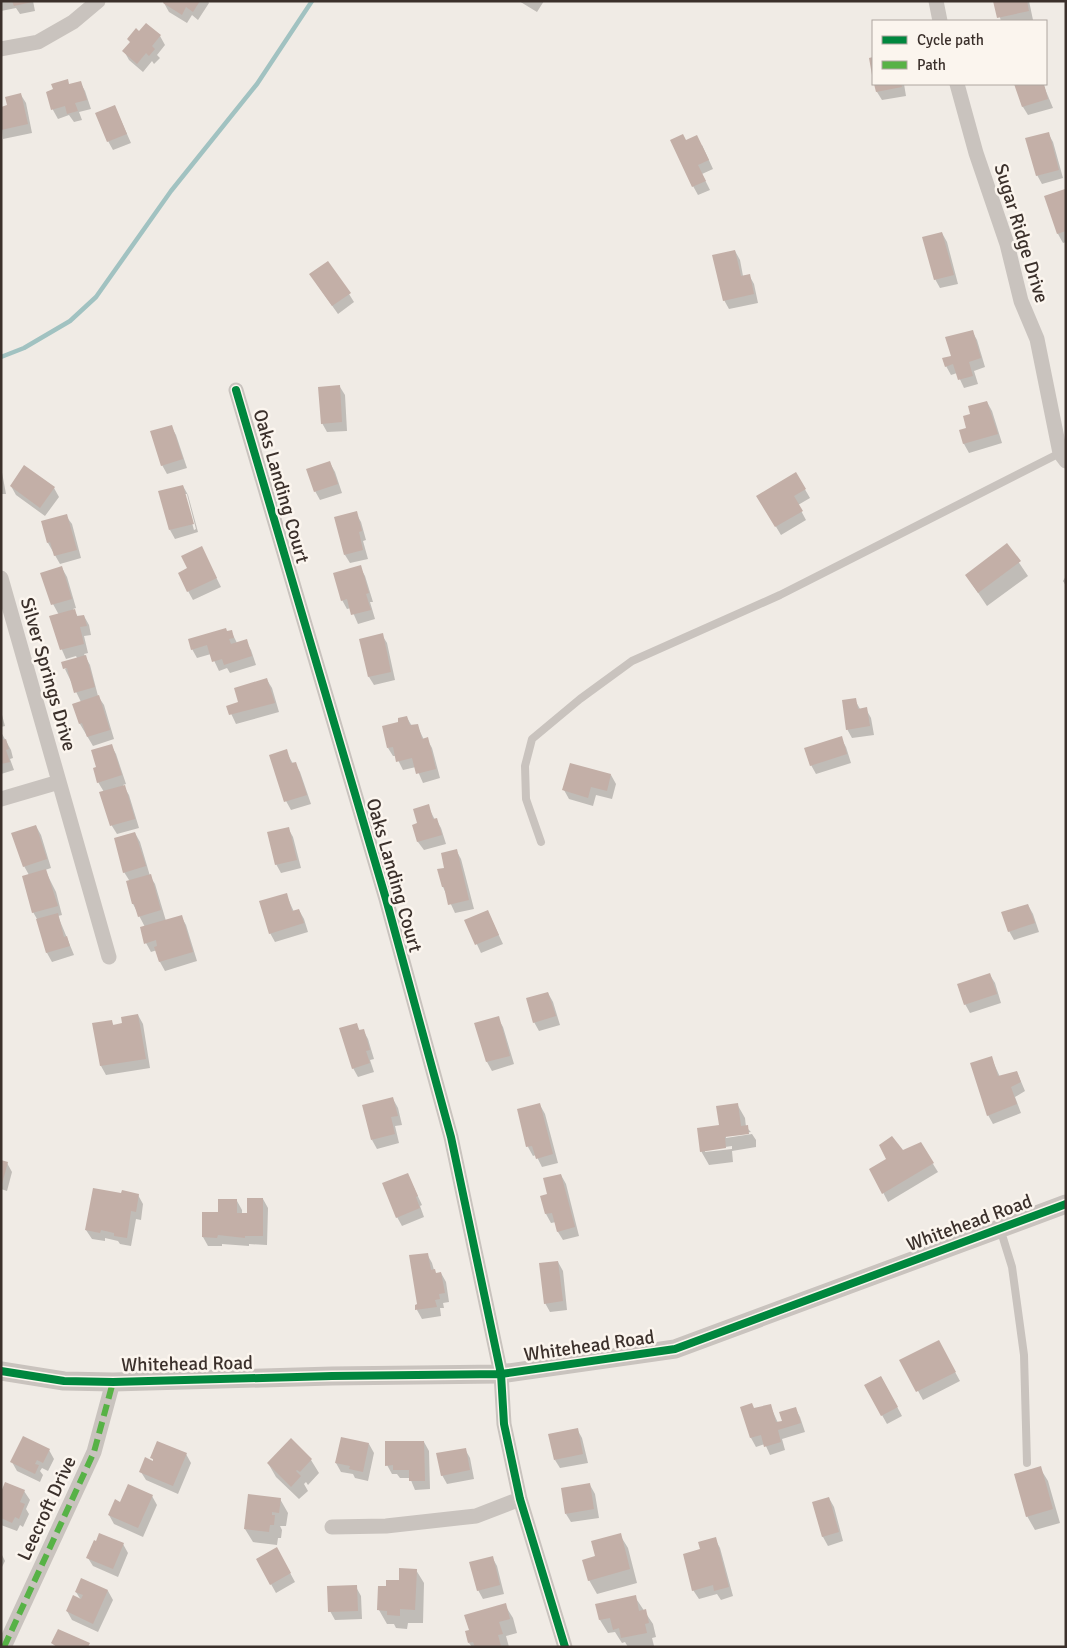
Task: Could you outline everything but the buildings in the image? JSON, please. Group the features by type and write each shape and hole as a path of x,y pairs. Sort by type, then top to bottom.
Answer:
{"street":[{"path":"1,50 38,42 73,22 98,1"},
{"path":"936,1 940,20"},
{"name":"Sugar Ridge Drive","path":"957,85 976,153 1007,244 1021,301 1037,339 1064,454"},
{"name":"Oaks Landing Court","path":"236,390 386,900 449,1129 501,1374 504,1424 520,1499 565,1647"},
{"name":"Silver Springs Drive","path":"1,578 109,957"},
{"path":"1,799 59,782"},
{"name":"Whitehead Road","path":"1,1371 64,1381 113,1382 501,1374 675,1349 1066,1204"},
{"name":"Leecroft Drive","path":"4,1647 94,1452 113,1382"},
{"path":"332,1527 386,1526 476,1516 520,1499"}],"lane":[{"path":"541,842 526,799 525,766 532,738 580,699 632,661 780,595 1064,454"},
{"path":"998,1228 1012,1268 1024,1354 1026,1463"}],"waterway":[{"path":"1,357 24,348 70,321 96,297 171,191 257,84 312,1"}],"marked path":[{"path":"4,1647 94,1452 113,1382"}],"cycle path":[{"path":"236,390 386,899 451,1137 501,1374 504,1424 520,1499 565,1647"},
{"path":"1,1371 64,1381 113,1382 501,1374 675,1349 1066,1204"}]}
